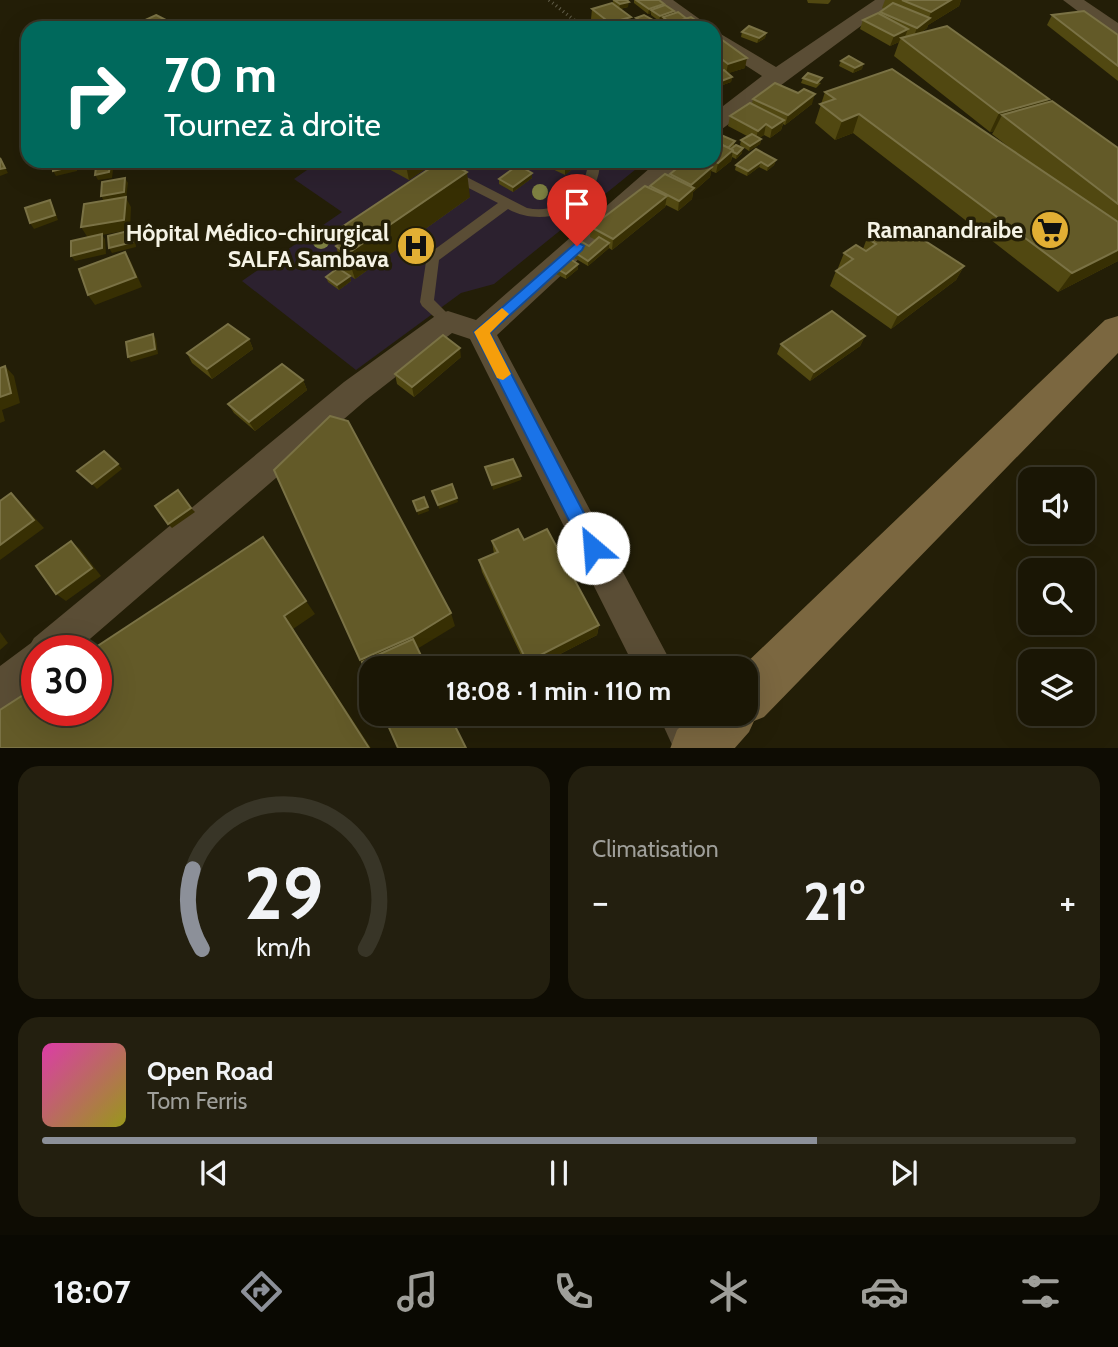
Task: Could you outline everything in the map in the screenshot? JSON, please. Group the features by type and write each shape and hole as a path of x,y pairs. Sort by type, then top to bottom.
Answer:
{"main road":[{"path":"758,687 1118,330"},
{"path":"696,748 719,726"}],"street":[{"path":"661,0 692,21"},
{"path":"721,119 776,76 887,0"},
{"path":"1072,0 1118,32"},
{"path":"721,41 776,76"},
{"path":"481,332 664,168"},
{"path":"66,635 355,391 448,321 481,332 648,656"},
{"path":"0,692 21,674"},
{"path":"684,726 696,748"}],"lane":[{"path":"445,171 527,213 548,214 562,210 588,187 595,168"},
{"path":"448,321 427,302 432,258 507,203"}],"path":[{"path":"549,0 548,3 573,21"}],"shaded area":[{"name":"Hôpital Médico-chirurgical SALFA Sambava","path":"310,168 637,168 494,284 461,293 356,370 242,281 342,212 294,179"}],"building":[{"path":"614,0 627,0 629,2 620,4"},
{"path":"636,0 659,0 664,4 649,9"},
{"path":"902,0 951,0 931,12"},
{"path":"612,3 631,17 607,21 592,9"},
{"path":"893,3 930,18 917,28 880,12"},
{"path":"665,5 674,11 660,16 651,10"},
{"path":"1084,11 1118,35 1118,66 1052,15"},
{"path":"678,12 687,19 668,21 663,17"},
{"path":"878,13 908,29 894,36 863,20"},
{"path":"156,15 164,19 160,21 143,21"},
{"path":"644,15 653,20 641,21 636,18"},
{"path":"691,17 696,21 678,21"},
{"path":"749,26 766,33 759,38 742,32"},
{"path":"947,26 1049,99 999,113 901,38"},
{"path":"721,39 747,58 728,64 721,58"},
{"path":"849,56 863,64 855,68 841,61"},
{"path":"892,69 1118,222 1118,250 1072,273 859,114 842,121 820,104 835,99 825,92"},
{"path":"724,70 732,77 721,81 721,71"},
{"path":"808,73 822,78 817,83 803,78"},
{"path":"775,83 798,93 804,89 815,94 788,115 753,99"},
{"path":"1052,101 1118,148 1118,204 1002,115"},
{"path":"750,103 784,120 772,128 766,124 758,131 730,116"},
{"path":"752,134 761,139 750,146 741,140"},
{"path":"721,135 735,141 728,148 721,144"},
{"path":"721,144 733,150 721,160"},
{"path":"736,145 743,148 737,154 731,149"},
{"path":"756,149 776,160 768,166 761,162 748,171 736,165"},
{"path":"96,168 110,168 109,172 95,175"},
{"path":"430,168 460,168 467,172 347,254 336,246 348,238 336,231"},
{"path":"514,168 523,168 532,173 513,187 499,179"},
{"path":"677,168 711,168 691,185 670,174"},
{"path":"665,174 694,188 679,201 650,186"},
{"path":"125,178 124,192 101,196 102,182"},
{"path":"645,186 667,196 613,239 591,227"},
{"path":"126,197 124,220 81,227 84,204"},
{"path":"50,200 55,215 30,223 25,208"},
{"path":"902,226 964,266 898,315 836,271 853,259 844,253 856,245 866,251 876,244 867,238 880,230 889,236"},
{"path":"132,230 133,242 109,248 108,236"},
{"path":"102,234 102,248 71,256 71,241"},
{"path":"599,237 609,243 588,261 571,250 582,242 589,246"},
{"path":"125,252 136,277 88,295 79,269"},
{"path":"567,257 578,264 566,274 554,267"},
{"path":"338,268 350,276 337,285 326,277"},
{"path":"832,311 865,336 814,372 781,344"},
{"path":"228,324 249,339 207,369 187,353"},
{"path":"153,334 155,349 128,357 126,342"},
{"path":"443,335 460,348 412,387 395,374"},
{"path":"282,364 303,380 249,422 228,404"},
{"path":"5,366 11,393 0,397 0,368"},
{"path":"330,416 348,421 451,613 412,637 359,658 274,470"},
{"path":"104,451 118,464 92,484 77,471"},
{"path":"513,459 521,476 492,485 485,467"},
{"path":"452,484 457,498 438,505 432,491"},
{"path":"178,490 191,508 168,524 155,506"},
{"path":"11,493 34,520 0,545 0,501"},
{"path":"424,497 428,507 417,511 413,501"},
{"path":"518,529 524,540 547,529 599,625 539,656 524,656 479,560 498,552 492,541"},
{"path":"263,537 306,601 284,616 369,748 0,748 0,710 21,696 21,726 112,726 112,637"},
{"path":"71,541 92,568 56,594 36,566"},
{"path":"413,639 421,656 375,656"},
{"path":"388,726 455,726 466,748 398,748"}],"slow traffic":[{"path":"502,314 481,332 503,374"}],"place":[{"name":"Ramanandraibe","path":"1050,230"},
{"name":"Hôpital Médico-chirurgical SALFA Sambava","path":"416,246"}],"route":[{"path":"577,246 481,332 593,548"}]}
